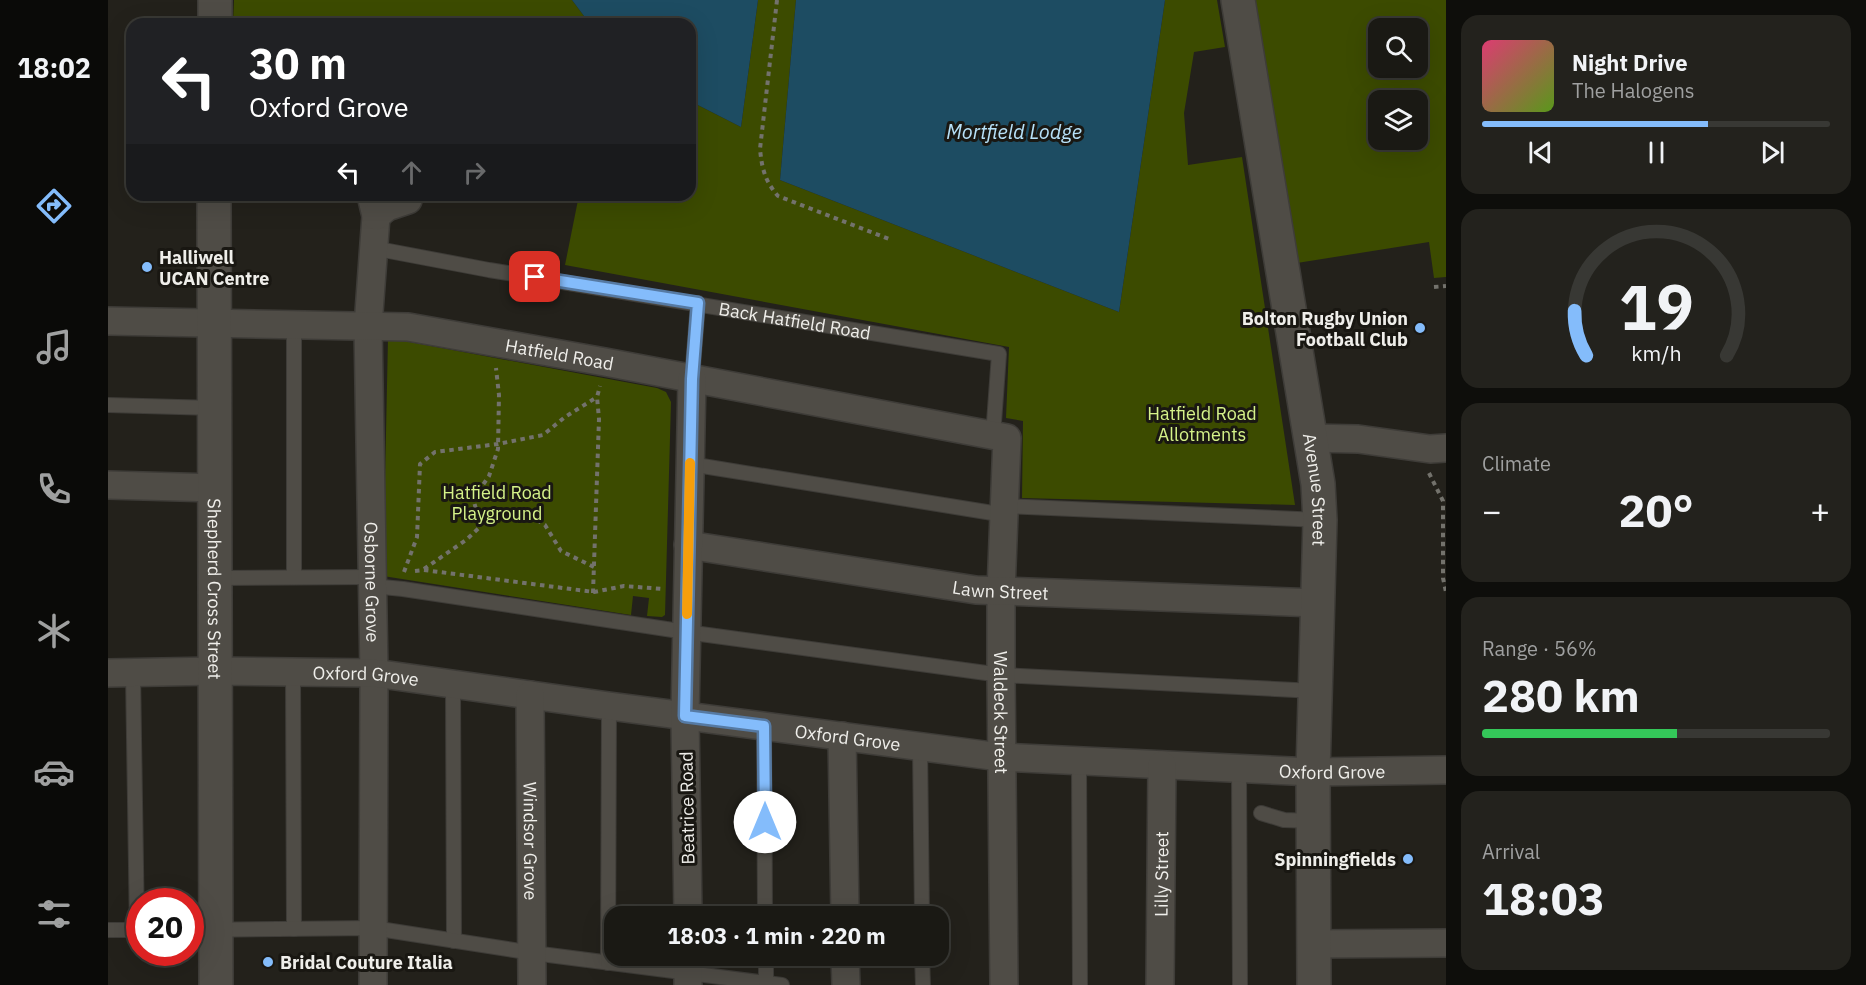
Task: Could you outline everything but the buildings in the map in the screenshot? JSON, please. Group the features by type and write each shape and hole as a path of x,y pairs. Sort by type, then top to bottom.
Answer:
{"street":[{"path":"214,18 215,0"},
{"name":"Avenue Street","path":"1238,0 1318,484 1320,520 1313,772 1314,985"},
{"name":"Shepherd Cross Street","path":"204,908 215,671 214,201"},
{"path":"368,326 373,206 387,207 405,201"},
{"name":"Hatfield Road","path":"108,321 408,327 1000,437"},
{"name":"Osborne Grove","path":"368,326 374,674 374,985"},
{"name":"Beatrice Road","path":"688,906 685,716 692,379"},
{"name":"Waldeck Street","path":"1000,437 1005,511 1001,591 1000,757 1004,985"},
{"path":"1309,438 1358,439 1446,448"},
{"path":"108,485 214,488"},
{"name":"Lawn Street","path":"688,545 976,590 1317,603"},
{"name":"Oxford Grove","path":"121,673 215,671 374,674 1000,757 1313,772 1446,770"},
{"name":"Windsor Grove","path":"530,695 532,985"},
{"path":"842,736 845,906"},
{"name":"Lilly Street","path":"1160,985 1162,765"},
{"name":"Shepherd Cross Street","path":"204,934 216,985"},
{"path":"1313,944 1446,942"},
{"path":"845,966 846,985"}],"lane":[{"name":"Back Hatfield Road","path":"373,248 489,270 999,354 1000,437"},
{"name":"Beatrice Road","path":"692,379 698,303"},
{"path":"294,325 294,577"},
{"path":"108,405 214,408"},
{"path":"690,464 1005,511 1320,520"},
{"path":"215,578 294,577 372,581 403,589 592,618 1001,675 1315,691"},
{"path":"293,672 294,929"},
{"path":"121,673 135,888"},
{"path":"453,685 454,941"},
{"path":"608,906 609,706"},
{"path":"764,726 765,906"},
{"path":"920,746 922,906"},
{"path":"1079,760 1080,985"},
{"path":"1239,768 1240,985"},
{"path":"1261,813 1284,820 1313,821"},
{"path":"204,930 373,928 604,962"},
{"path":"108,930 126,930"},
{"path":"638,966 782,985"},
{"path":"766,966 766,983"},
{"path":"922,966 922,985"}],"path":[{"path":"777,0 760,150 762,169 769,185 778,196 889,239"},
{"path":"1434,287 1446,286"},
{"path":"424,570 466,540 481,526 474,502 489,476 498,444 499,395 493,342"},
{"path":"592,618 599,419 597,397 605,362"},
{"path":"403,589 404,572 417,537 420,464 435,452 498,444 543,435 597,397"},
{"path":"1412,446 1436,484 1443,501 1443,578 1446,592"},
{"path":"537,520 545,525 561,551 594,567"},
{"path":"404,572 424,570 594,592 624,586 688,590"}],"green space":[{"path":"234,0 572,0 586,18 233,18"},
{"name":"Hatfield Road Allotments","path":"758,0 796,0 780,180 1119,312 1165,0 1217,0 1225,47 1194,52 1184,113 1188,165 1242,157 1295,505 1022,498 1023,421 1006,418 1009,347 565,265 578,201 696,201 696,104 741,127"},
{"path":"1254,0 1446,0 1446,277 1434,278 1429,242 1297,263"},
{"name":"Hatfield Road Playground","path":"388,338 657,388 666,392 671,402 665,615 662,617 647,616 649,598 633,596 631,615 383,576"}],"water":[{"path":"572,0 758,0 741,127 696,104 696,18 586,18"},
{"name":"Mortfield Lodge","path":"796,0 1165,0 1119,312 780,180"}],"slow traffic":[{"path":"687,614 690,463"}],"place":[{"name":"Halliwell UCAN Centre","path":"147,267"},
{"name":"Bolton Rugby Union Football Club","path":"1420,328"},
{"name":"Spinningfields","path":"1408,859"},
{"name":"Bridal Couture Italia","path":"268,962"}],"route":[{"path":"535,277 698,303 692,379 685,716 764,726 765,822"}]}
